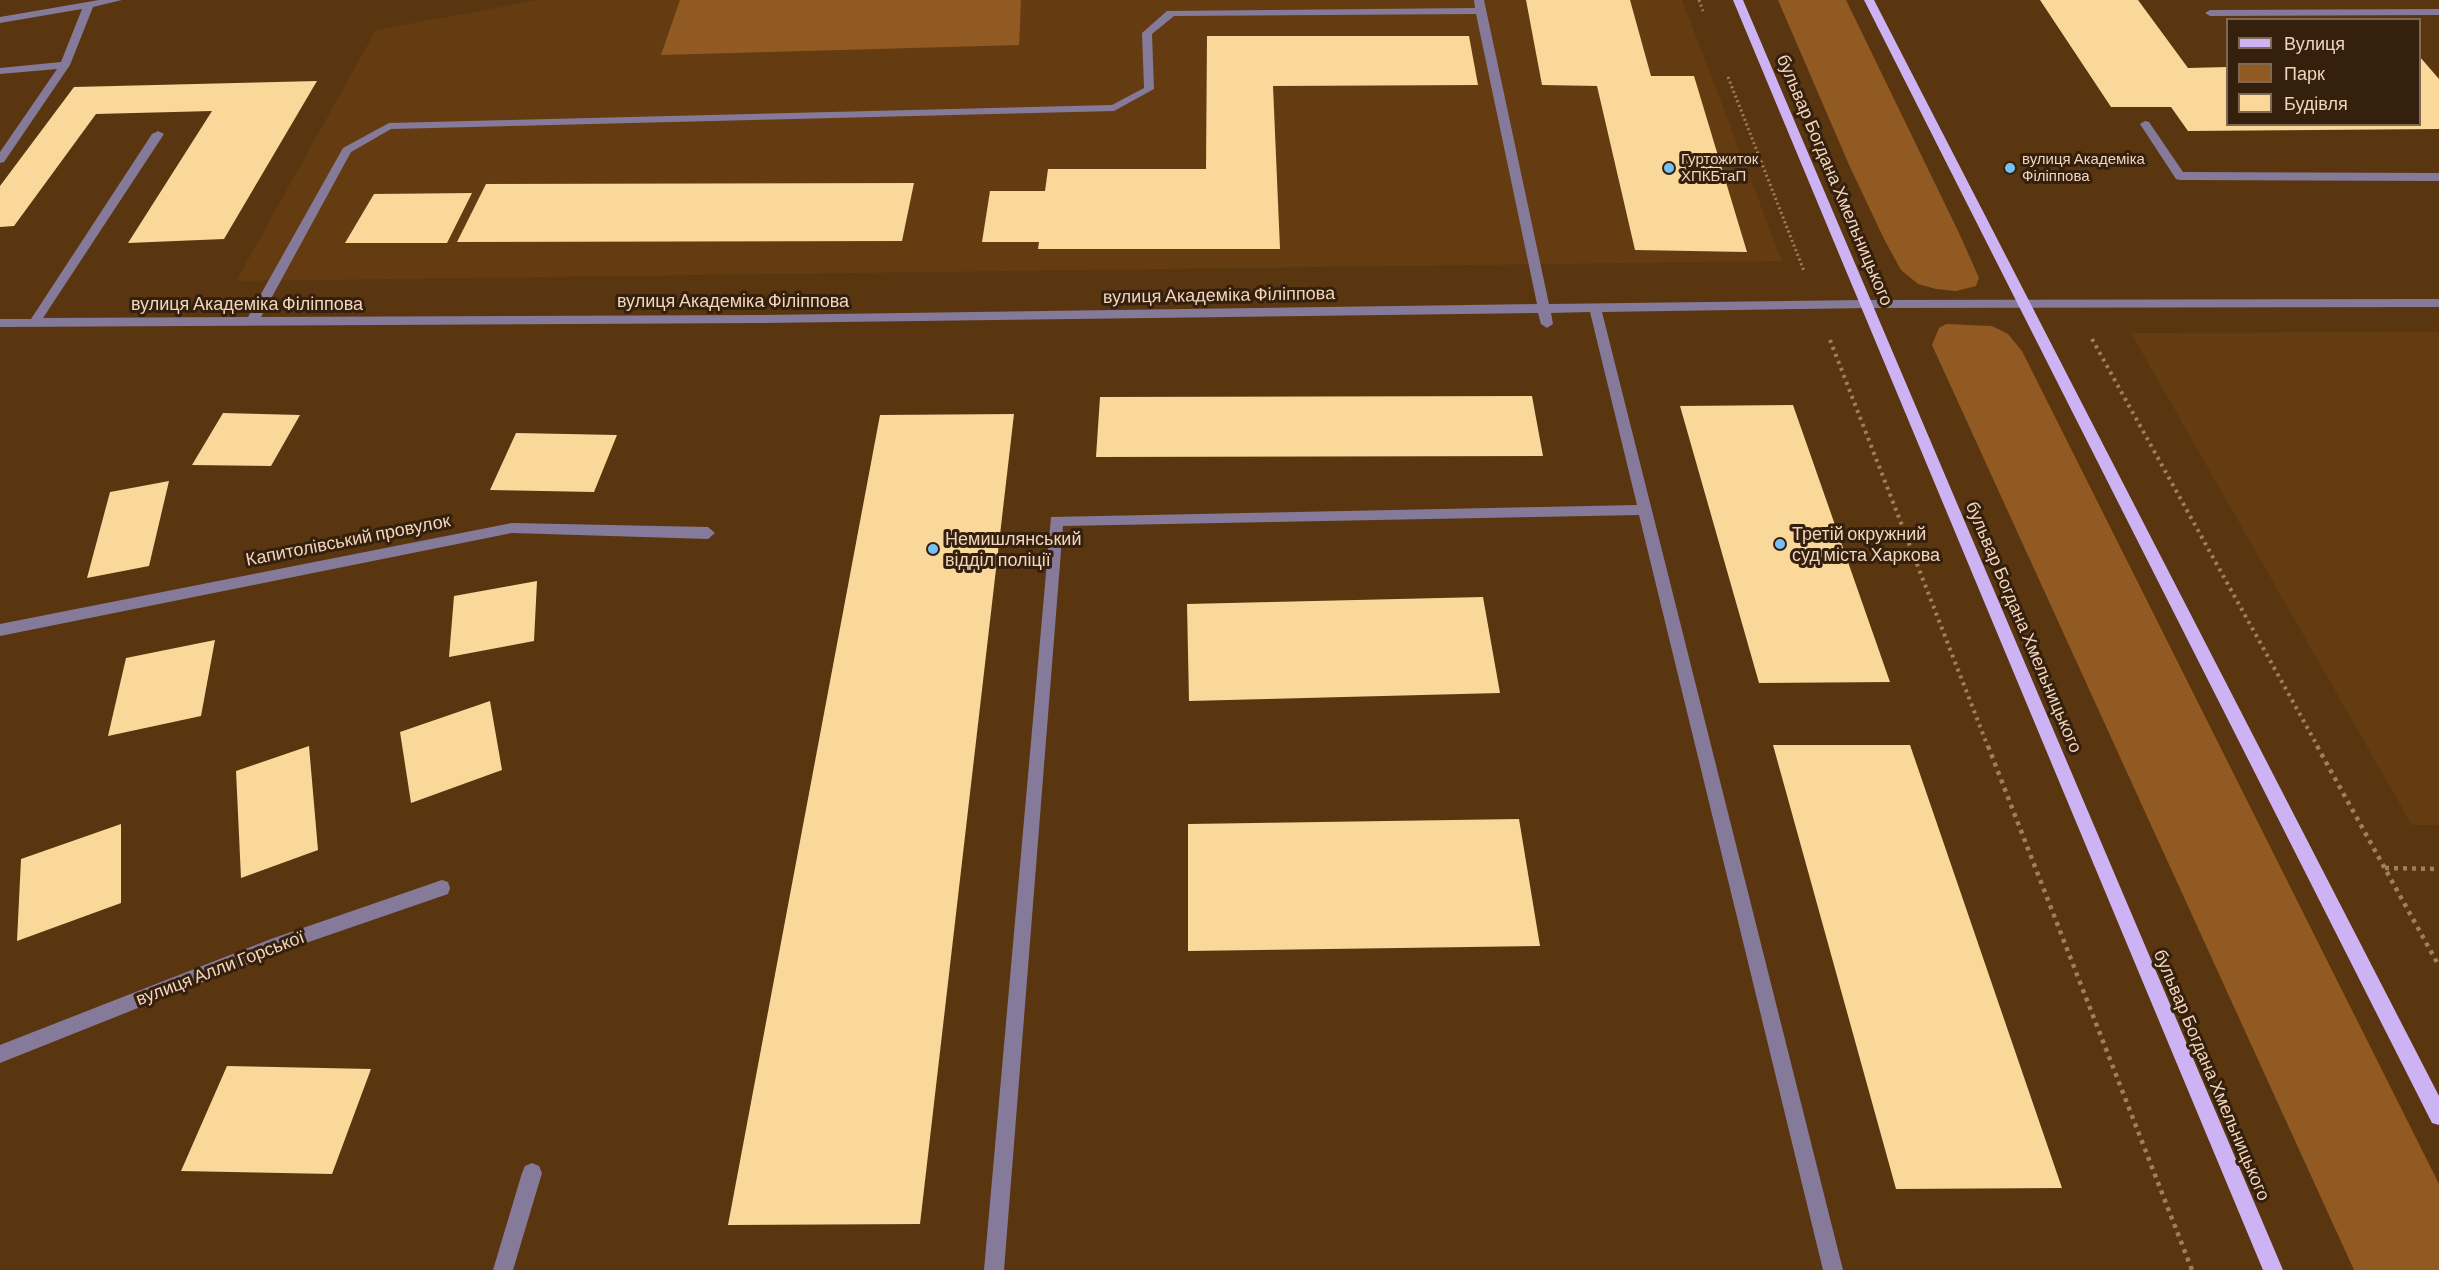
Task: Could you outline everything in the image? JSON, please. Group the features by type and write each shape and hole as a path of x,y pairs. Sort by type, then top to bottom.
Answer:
{"main road":[{"name":"бульвар Богдана Хмельницького","path":"1738,0 2274,1270"},
{"path":"1869,0 2439,1116"}],"street":[{"path":"0,20 117,0"},
{"path":"0,160 65,65 89,5"},
{"path":"252,322 347,150 389,126 1114,108 1149,90 1147,33 1171,13 1480,5 1547,324"},
{"path":"2210,13 2439,12"},
{"path":"0,71 65,65"},
{"path":"2145,124 2180,176 2439,177"},
{"path":"34,322 158,134"},
{"name":"вулиця Академіка Філіппова","path":"0,323 763,319 1817,304 2439,303"},
{"path":"1595,308 1833,1270"},
{"path":"994,1270 1056,521 1645,510"},
{"name":"Капитолівський провулок","path":"0,630 512,528 708,533"},
{"name":"вулиця Алли Горської","path":"0,1054 271,947 442,888"},
{"path":"503,1270 532,1173"}],"path":[{"path":"1699,0 1707,22"},
{"path":"1724,65 2192,1270"},
{"path":"2073,304 2439,966"},
{"path":"2385,868 2439,868"}],"shaded area":[{"path":"539,0 1682,0 1782,261 236,281 376,30"},
{"path":"2439,332 2439,825 2412,825 2131,333"}],"green space":[{"path":"680,0 1021,0 1019,45 661,55"},
{"path":"1778,0 1846,0 1959,233 1979,278 1976,286 1956,291 1936,289 1918,284 1901,270 1850,167"},
{"path":"1946,324 1992,326 2008,334 2022,351 2439,1184 2439,1270 2354,1270 1932,345 1939,328"}],"building":[{"name":"Гуртожиток ХПКБтаП","path":"1526,0 1630,0 1651,76 1694,76 1747,252 1635,250 1597,86 1542,85"},
{"path":"2040,0 2138,0 2188,68 2226,67 2226,126 2421,126 2421,58 2439,79 2439,129 2188,131 2171,107 2111,107"},
{"path":"1207,36 1469,36 1478,85 1273,86 1280,249 1038,249 1039,242 982,242 990,191 1045,191 1048,169 1206,169"},
{"path":"317,81 224,239 128,243 212,111 96,114 14,226 0,227 0,186 74,87"},
{"path":"914,183 902,241 457,242 486,184"},
{"path":"472,193 447,243 345,243 374,194"},
{"path":"1532,396 1543,456 1096,457 1100,397"},
{"name":"Третій окружний суд міста Харкова","path":"1793,405 1890,682 1759,683 1680,406"},
{"path":"223,413 300,415 271,466 192,465"},
{"path":"1014,414 920,1224 728,1225 880,415"},
{"path":"516,433 617,435 594,492 490,490"},
{"path":"169,481 149,566 87,578 110,492"},
{"path":"537,581 534,641 449,657 454,596"},
{"path":"1483,597 1500,693 1189,701 1187,604"},
{"path":"215,640 201,716 108,736 126,658"},
{"path":"490,701 502,770 411,803 400,732"},
{"path":"1773,745 1910,745 2062,1188 1896,1189"},
{"path":"309,746 318,850 241,878 236,771"},
{"path":"1519,819 1540,946 1188,951 1188,824"},
{"path":"121,824 121,903 17,941 21,859"},
{"path":"227,1066 371,1069 332,1174 181,1171"}],"place":[{"name":"Гуртожиток ХПКБтаП","path":"1669,168"},
{"name":"вулиця Академіка Філіппова","path":"2010,168"},
{"name":"Третій окружний суд міста Харкова","path":"1780,544"},
{"name":"Немишлянський відділ поліції","path":"933,549"}]}
